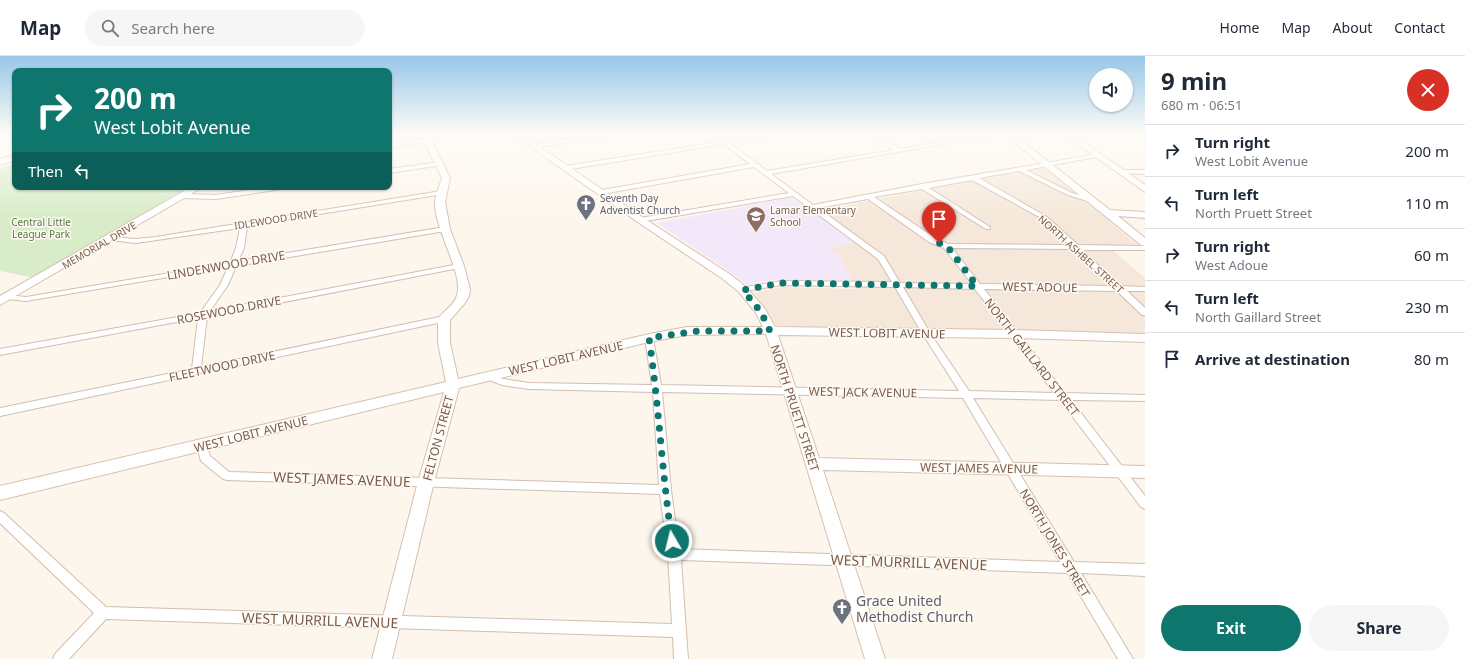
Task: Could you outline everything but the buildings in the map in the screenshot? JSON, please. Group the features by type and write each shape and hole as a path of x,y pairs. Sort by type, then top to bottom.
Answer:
{"street":[{"path":"439,161 446,178 441,193 440,202 445,229 458,266 464,289 460,303 444,320"},
{"name":"NORTH PRUETT STREET","path":"555,161 602,192 640,220 727,277 743,290 761,312 770,331 790,391 842,560 875,659"},
{"path":"565,168 609,161"},
{"name":"NORTH JONES STREET","path":"749,161 881,258 926,333 966,394 1069,567 1126,659"},
{"path":"766,173 838,161"},
{"path":"1043,161 1145,242"},
{"path":"812,207 1063,161"},
{"path":"1105,161 1145,189"},
{"path":"0,165 12,162"},
{"path":"392,171 440,164"},
{"path":"602,192 754,165"},
{"path":"1020,169 1070,194 1094,202"},
{"path":"1120,172 1145,172"},
{"name":"NORTH ASHBEL STREET","path":"972,177 1045,218 1145,312"},
{"path":"922,186 988,228"},
{"name":"MEMORIAL DRIVE","path":"3,299 193,190"},
{"path":"183,196 216,197 262,190"},
{"name":"IDLEWOOD DRIVE","path":"110,238 136,241 148,240 441,193"},
{"path":"640,220 794,194"},
{"name":"NORTH GAILLARD STREET","path":"868,196 932,240 947,246 1013,334 1145,504"},
{"path":"1109,213 1145,215"},
{"path":"196,371 203,315 224,285 234,263 242,242 244,224"},
{"name":"LINDENWOOD DRIVE","path":"3,299 26,299 234,263 445,229"},
{"path":"947,246 1145,248"},
{"name":"ROSEWOOD DRIVE","path":"0,352 458,266"},
{"name":"WEST ADOUE","path":"743,290 781,283 1145,289"},
{"name":"FLEETWOOD DRIVE","path":"0,412 444,320"},
{"name":"FELTON STREET","path":"382,659 426,482 453,385 444,343 444,320"},
{"name":"WEST LOBIT AVENUE","path":"0,493 202,446 487,376 649,338 687,331 710,330 1013,334 1145,338"},
{"path":"649,338 656,388 665,490 674,554 681,659"},
{"name":"WEST JACK AVENUE","path":"487,376 502,382 530,386 1145,398"},
{"name":"WEST JAMES AVENUE","path":"202,446 205,458 227,476 665,490"},
{"name":"WEST JAMES AVENUE","path":"813,464 1145,472"},
{"path":"0,516 103,613 60,659"},
{"name":"WEST MURRILL AVENUE","path":"674,554 1145,570"},
{"name":"WEST MURRILL AVENUE","path":"103,613 679,631"}],"shaded area":[{"path":"1043,166 1139,246 1107,245 1145,278 1145,335 777,326 754,293 781,287 856,289 838,254 829,248 862,240 823,210"},
{"name":"Lamar Elementary School","path":"793,198 853,242 829,248 838,254 852,280 772,280 746,285 732,273 657,223"}],"green space":[{"name":"Central Little League Park","path":"12,165 12,190 185,190 34,278 0,271 0,168"}],"place":[{"name":"Seventh Day Adventist Church","path":"586,221"},
{"name":"Lamar Elementary School","path":"756,233"},
{"name":"Grace United Methodist Church","path":"842,625"}],"route":[{"path":"672,541 665,490 656,388 649,338 687,331 770,331 767,321 755,303 743,290 769,284 977,286 947,246 939,243"}]}
